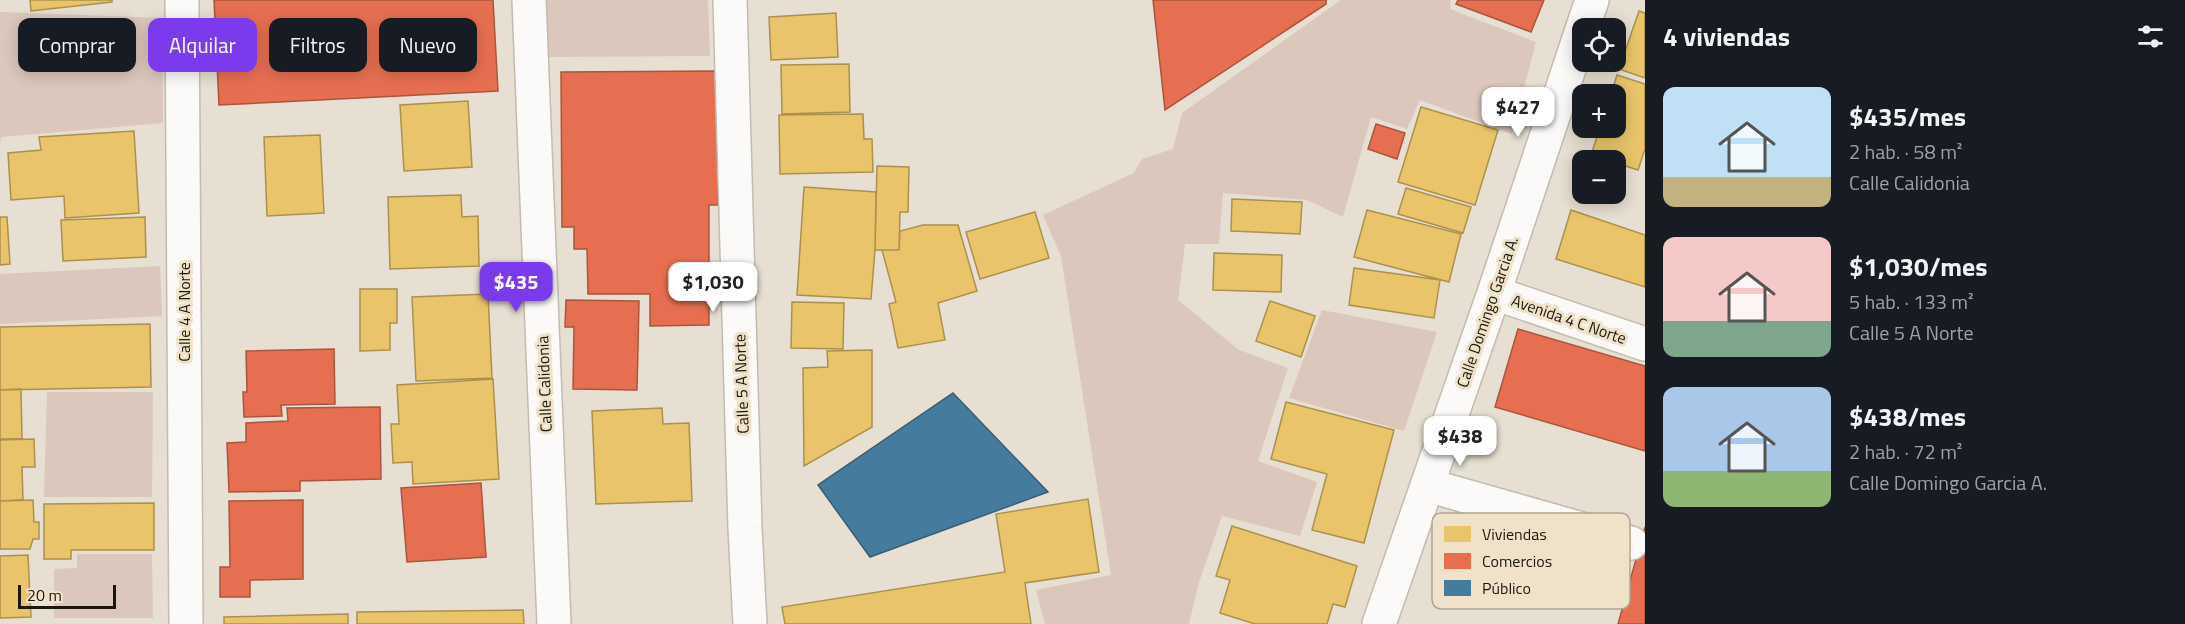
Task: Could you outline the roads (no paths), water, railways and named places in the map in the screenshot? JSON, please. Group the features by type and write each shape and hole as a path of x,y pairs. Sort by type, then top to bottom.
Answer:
{"street":[{"name":"Calle 4 A Norte","path":"182,0 186,624"},
{"name":"Calle Calidonia","path":"529,0 554,624"},
{"name":"Calle 5 A Norte","path":"730,0 745,528 750,624"},
{"name":"Calle Domingo Garcia A.","path":"1379,624 1494,293 1592,0"},
{"name":"Avenida 4 C Norte","path":"1494,293 1645,344"},
{"path":"1427,485 1525,513"}]}
